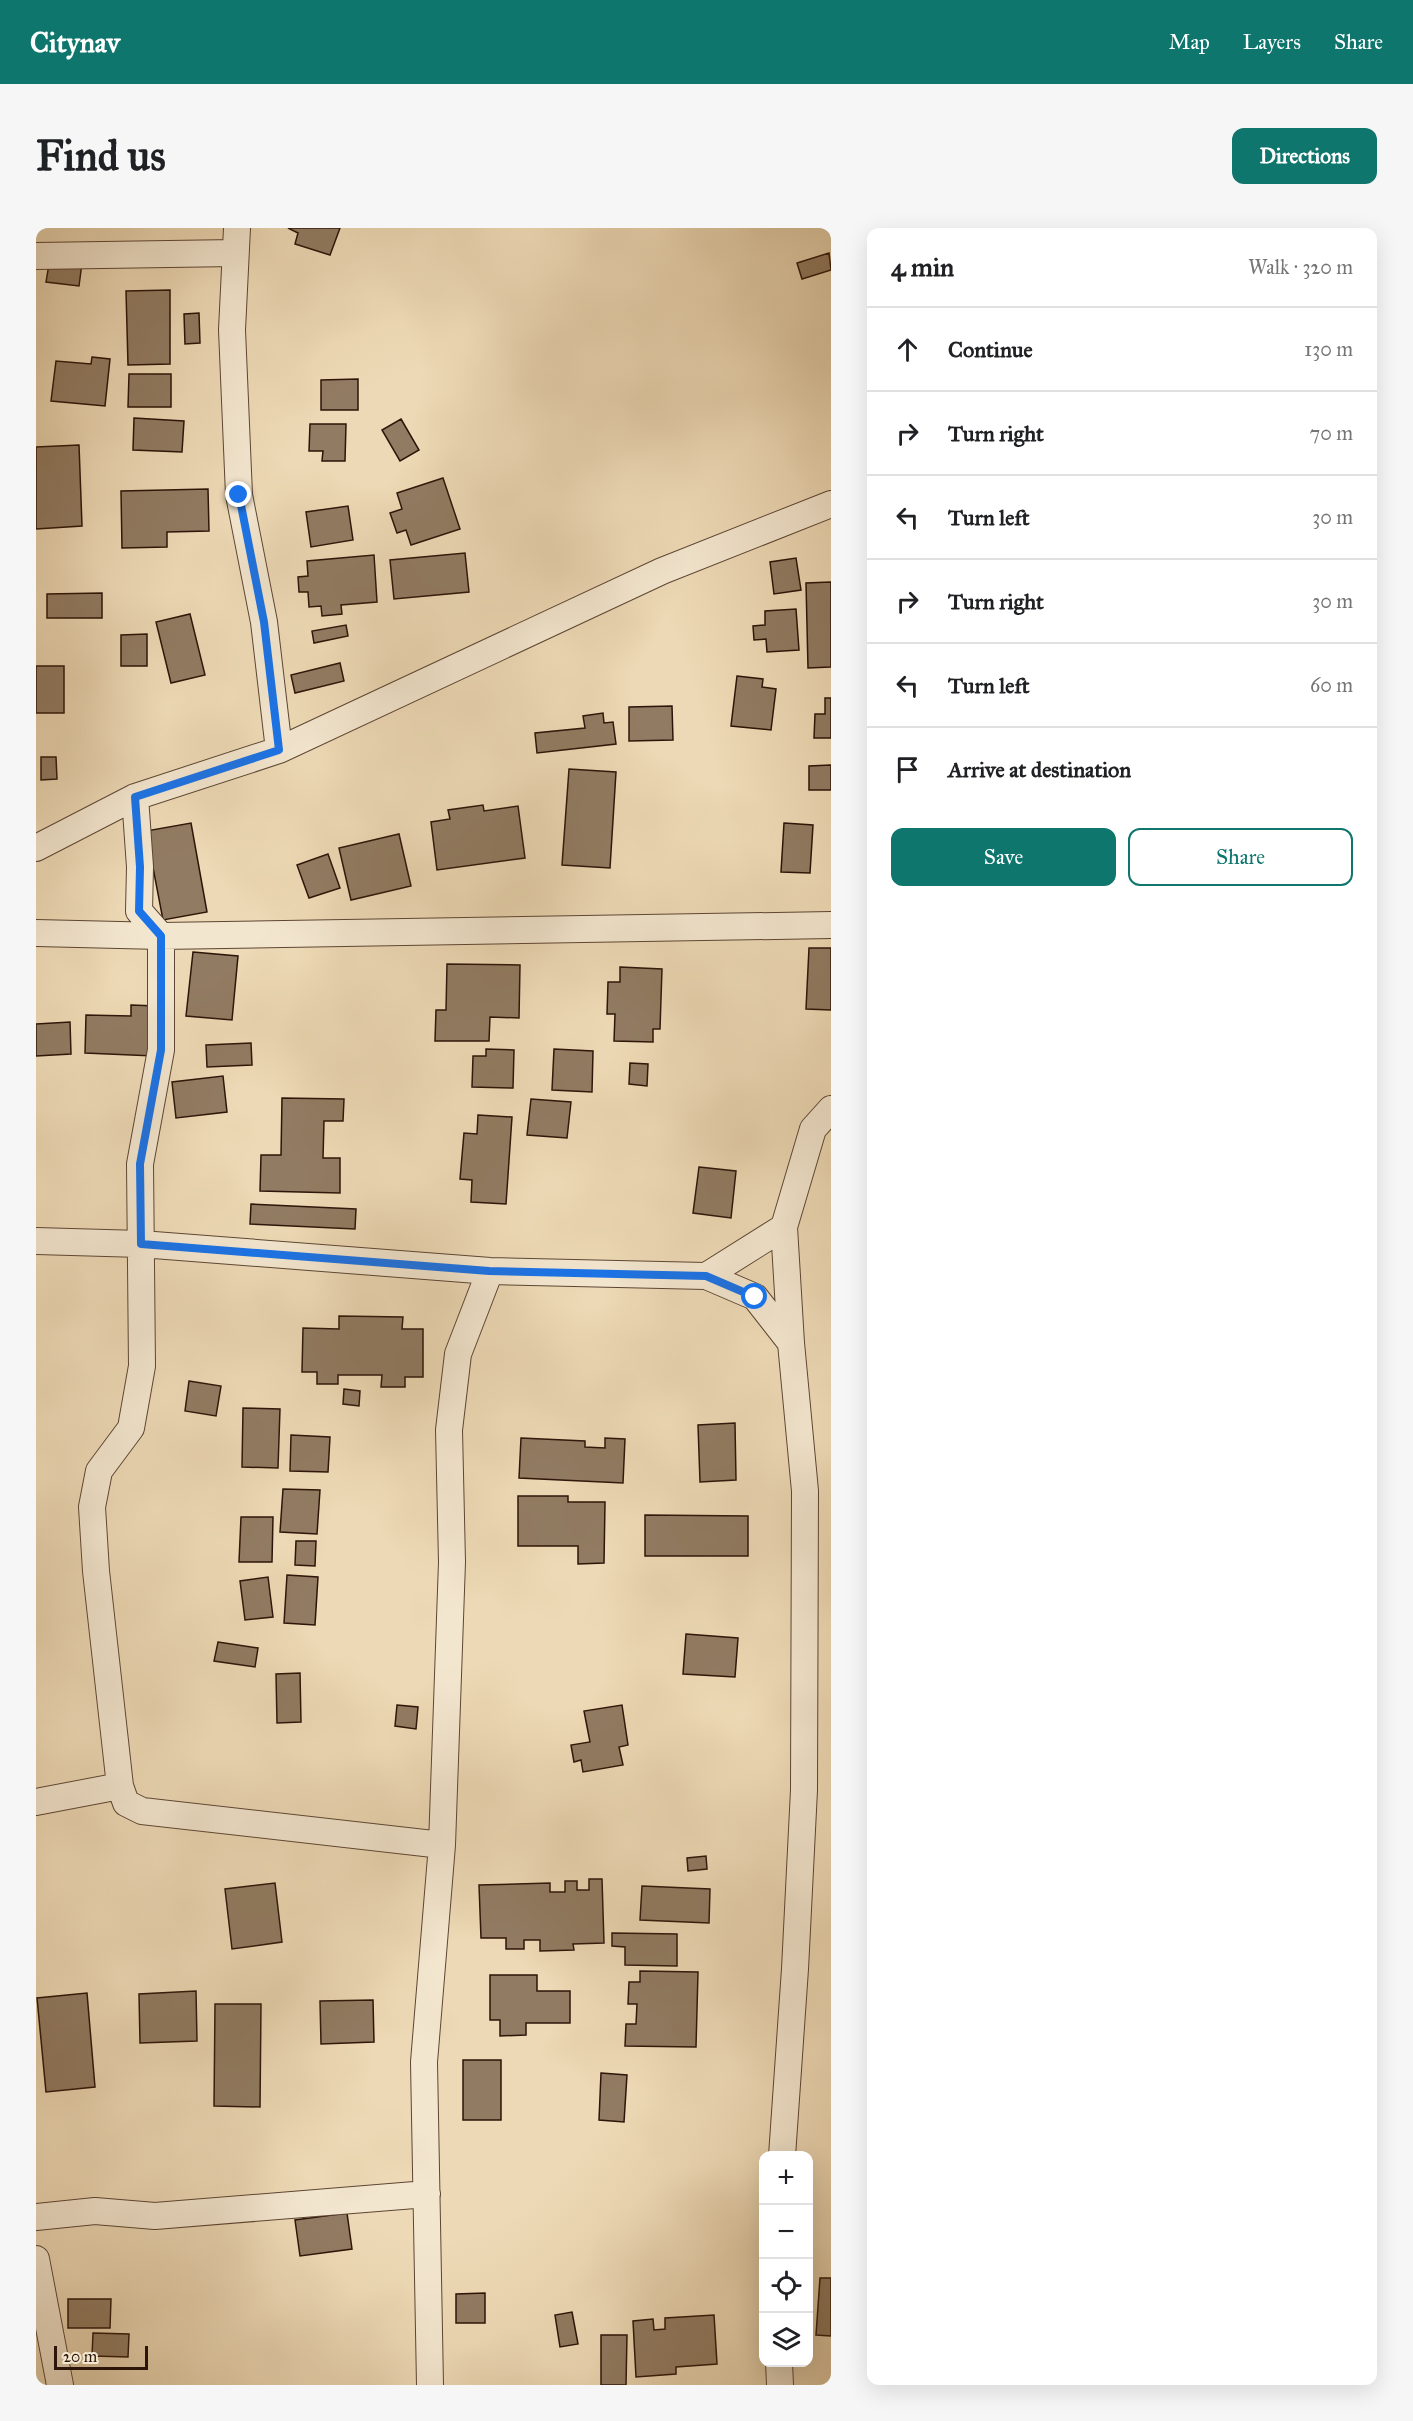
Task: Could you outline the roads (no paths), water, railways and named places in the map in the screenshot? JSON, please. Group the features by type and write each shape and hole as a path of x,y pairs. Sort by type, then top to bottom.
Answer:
{"street":[{"path":"36,256 236,240 232,330 239,495 264,622 279,750"},
{"path":"36,848 135,797 279,750 662,571 831,504"},
{"path":"135,797 140,867 139,911 161,936 161,1050 140,1164 142,1366 130,1428 99,1471 92,1507 96,1571 120,1786 126,1803 142,1811 442,1845"},
{"path":"36,933 161,936 831,925"},
{"path":"782,2151 804,1790 806,1491 791,1343 784,1227 813,1128 831,1109"},
{"path":"706,1276 784,1227"},
{"path":"36,1241 141,1244 489,1271 706,1276 755,1297 791,1343"},
{"path":"430,2385 424,2062 442,1845 452,1562 449,1430 458,1354 489,1271"},
{"path":"36,1802 120,1786"},
{"path":"36,2217 95,2211 155,2216 427,2194"},
{"path":"36,2259 60,2385"},
{"path":"779,2367 780,2385"}]}
